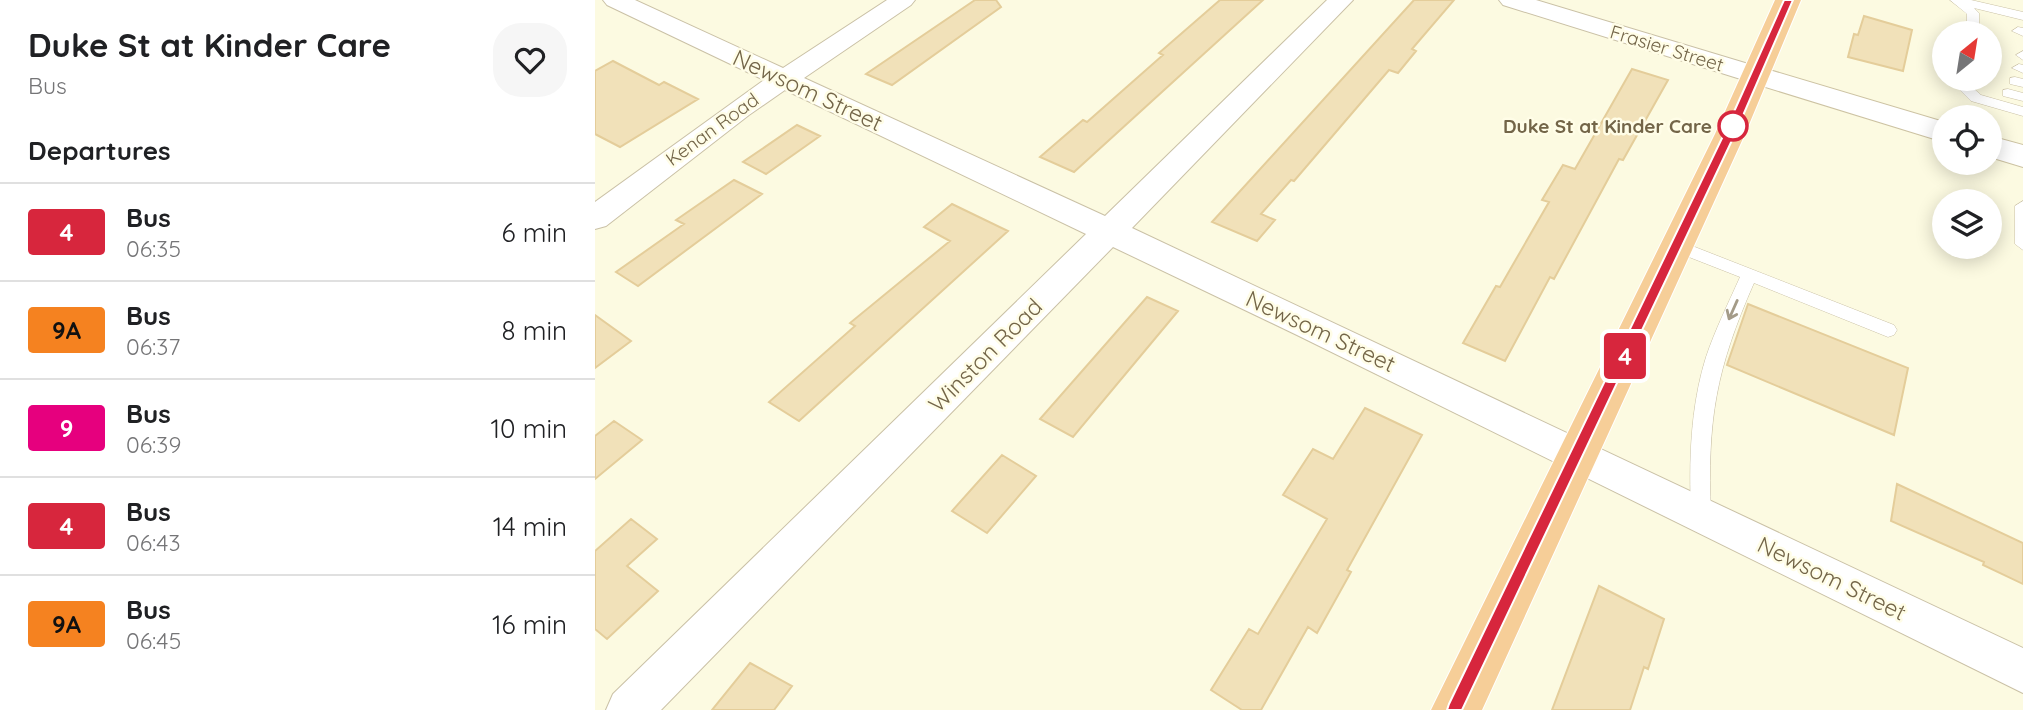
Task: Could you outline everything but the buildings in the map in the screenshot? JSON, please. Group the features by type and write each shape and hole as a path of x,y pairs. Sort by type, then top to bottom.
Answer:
{"highway":[{"path":"1455,710 1677,246 1788,0"}],"street":[{"name":"Kenan Road","path":"595,218 783,78 903,0"},
{"name":"Winston Road","path":"629,710 1341,0"},
{"name":"Frasier Street","path":"1511,0 1932,128"},
{"name":"Newsom Street","path":"619,1 1578,455 2023,671"},
{"path":"2002,150 2023,156"}],"lane":[{"path":"1976,21 1971,10 1956,0 2023,16"},
{"path":"2020,59 2023,97"},
{"path":"1968,91 1976,98 2023,112"},
{"path":"2023,206 2023,244"},
{"path":"1677,246 1888,330"},
{"path":"1701,514 1698,457 1706,394 1720,340 1749,274"}],"bus line":[{"name":"4","path":"1456,710 1730,134 1788,0"}],"place":[{"name":"Duke St at Kinder Care","path":"1733,126"}]}
